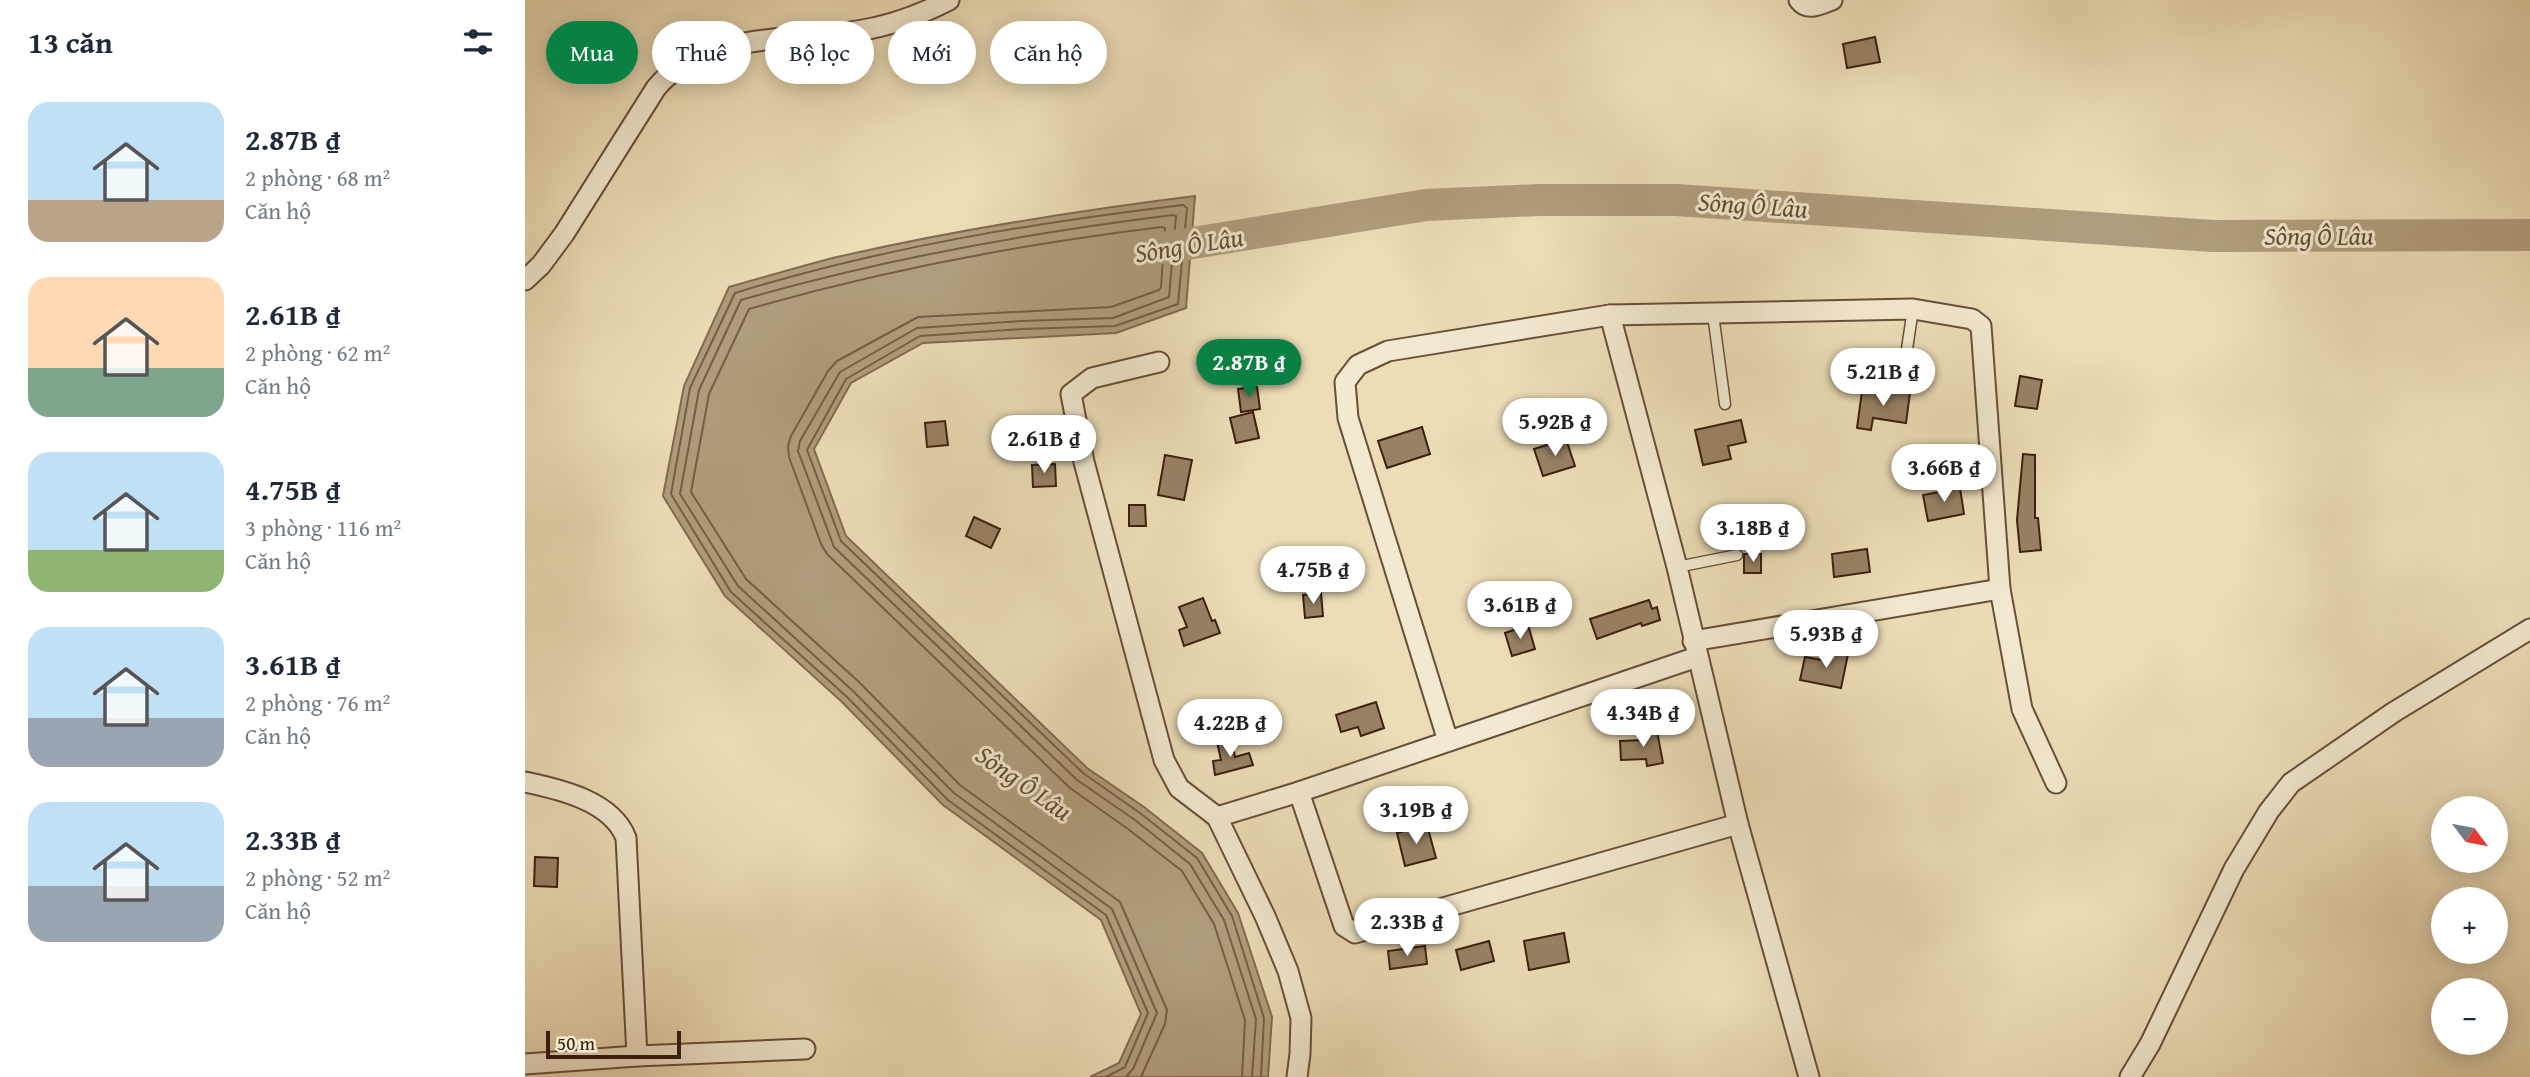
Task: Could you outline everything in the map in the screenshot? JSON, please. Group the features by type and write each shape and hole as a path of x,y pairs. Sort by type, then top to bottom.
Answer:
{"street":[{"path":"525,280 541,265 564,234 656,88 668,73 684,62 712,50 892,24 949,0"},
{"path":"1799,0 1810,7 1832,0"},
{"path":"1448,741 1347,418 1345,382 1357,365 1388,351 1609,316 1913,309 1972,319 1981,326 2000,589 2022,709 2056,783"},
{"path":"1609,316 1677,567 1738,824 1809,1077"},
{"path":"1159,362 1092,378 1071,394 1084,462 1164,760 1179,788 1217,817 1265,916 1288,971 1301,1018 1297,1077"},
{"path":"1217,817 1448,741 1695,649 2000,589"},
{"path":"2130,1077 2150,1044 2234,869 2269,811 2291,783 2394,712 2530,629"},
{"path":"525,782 571,794 611,816 626,838 637,1056"},
{"path":"1299,792 1344,926 1355,933 1738,824"},
{"path":"525,1064 805,1049"}],"lane":[{"path":"1902,382 1913,309"},
{"path":"1713,314 1724,404"},
{"path":"1677,567 1737,555"}],"water":[{"path":"1195,196 1186,308 1116,333 923,343 851,383 814,449 846,536 1087,768 1144,807 1202,853 1238,913 1272,1017 1268,1077 1090,1077 1119,1063 1141,1014 1101,920 943,805 842,702 725,596 663,496 684,386 729,287 837,257 926,238"}],"building":[{"path":"1875,37 1880,62 1847,68 1843,44"},
{"path":"2020,376 2042,380 2037,409 2015,406"},
{"path":"1257,387 1260,409 1241,412 1238,389"},
{"path":"1880,390 1910,393 1906,423 1873,418 1871,430 1857,428 1862,391 1880,394"},
{"path":"1253,412 1259,438 1236,443 1230,418"},
{"path":"1741,420 1746,442 1728,446 1731,459 1703,465 1695,430"},
{"path":"945,421 948,445 927,447 925,423"},
{"path":"1422,427 1430,454 1387,468 1378,441"},
{"path":"1566,439 1575,466 1543,476 1534,449"},
{"path":"2023,454 2035,455 2035,518 2038,518 2041,550 2020,552 2017,520"},
{"path":"1165,455 1192,460 1184,500 1158,495"},
{"path":"1055,464 1056,486 1033,487 1032,465"},
{"path":"1960,488 1964,514 1928,521 1923,495"},
{"path":"1129,505 1145,505 1146,526 1129,526"},
{"path":"974,517 1000,529 991,548 966,536"},
{"path":"1867,549 1870,572 1834,577 1832,554"},
{"path":"1744,554 1761,554 1761,573 1744,573"},
{"path":"1321,593 1323,616 1305,618 1303,595"},
{"path":"1203,598 1220,633 1184,646 1179,630 1187,627 1179,607"},
{"path":"1649,600 1652,609 1657,607 1660,620 1642,626 1641,623 1597,639 1590,619"},
{"path":"1528,625 1535,649 1512,656 1505,633"},
{"path":"1830,650 1848,654 1841,688 1800,680 1805,657 1828,661"},
{"path":"1376,702 1384,728 1361,736 1358,727 1341,732 1336,715"},
{"path":"1657,731 1663,763 1647,766 1646,759 1621,760 1620,741 1643,740 1642,733"},
{"path":"1231,738 1235,757 1249,753 1253,765 1215,775 1213,761 1221,760 1217,742"},
{"path":"1427,825 1436,858 1405,866 1397,833"},
{"path":"535,857 558,858 557,887 534,886"},
{"path":"1564,933 1569,962 1529,970 1524,941"},
{"path":"1489,941 1494,961 1461,970 1456,950"},
{"path":"1425,946 1427,964 1390,969 1388,951"}],"waterway":[{"name":"Sông Ô Lâu","path":"1150,250 1426,205 1539,200 1676,200 2213,236 2530,235"}]}
